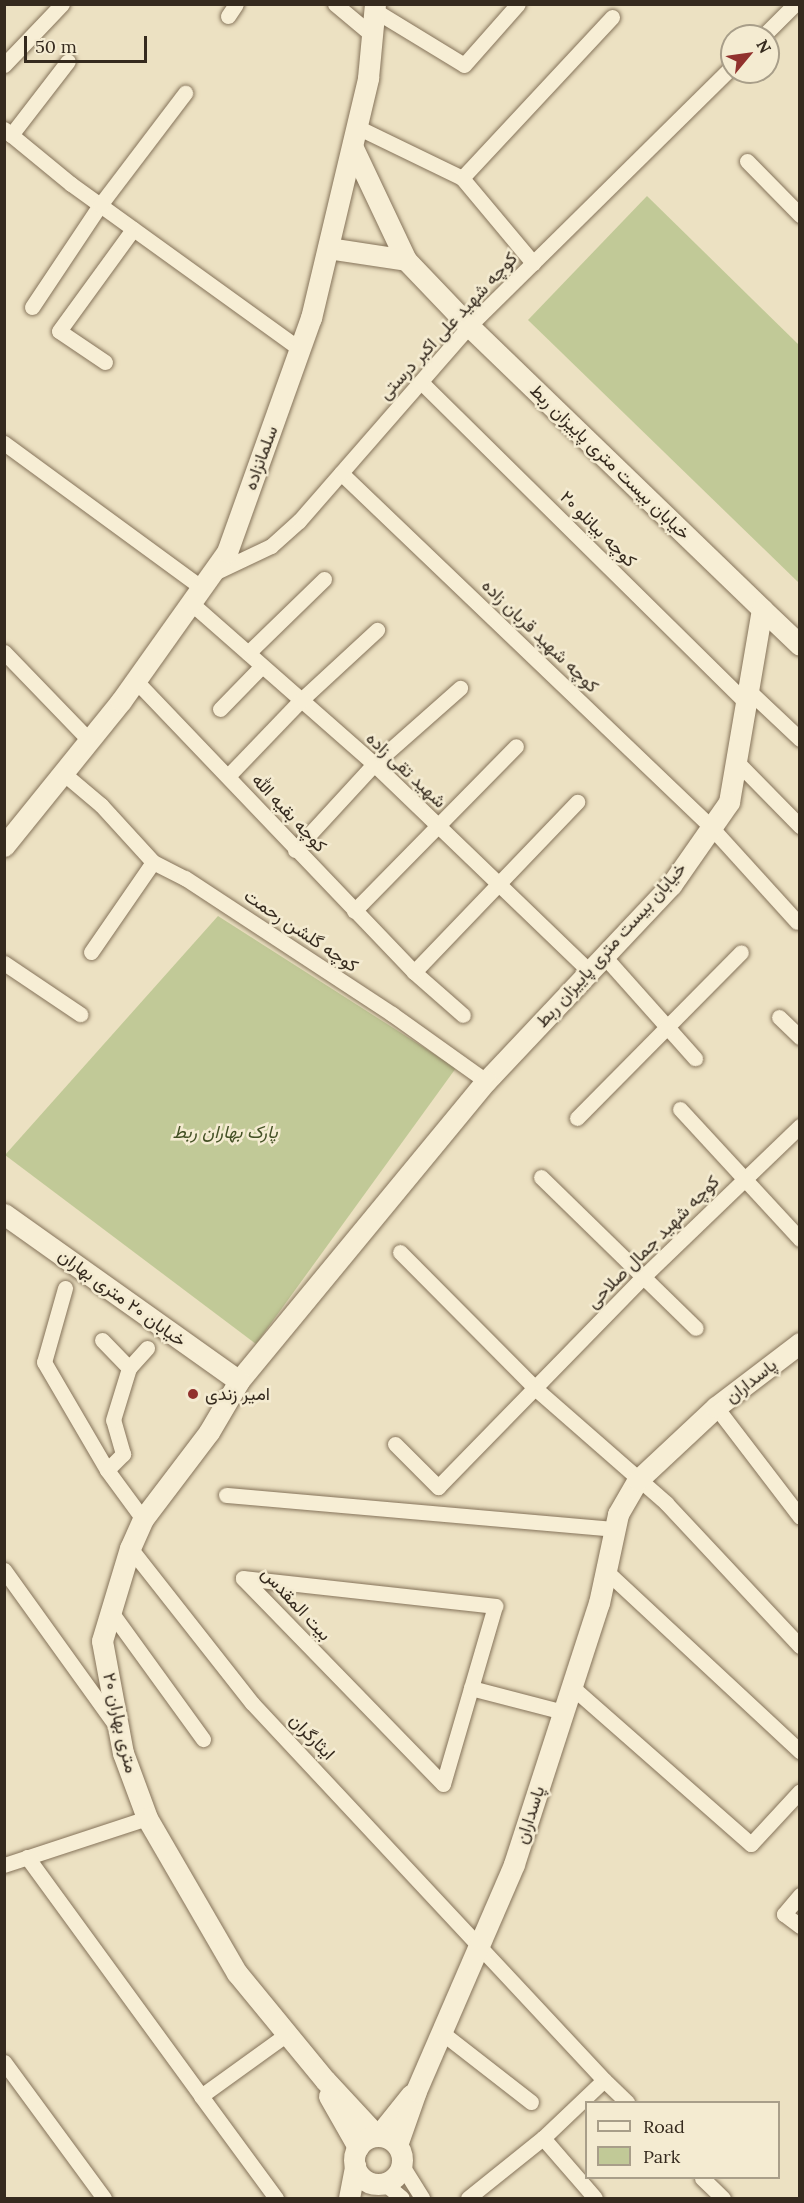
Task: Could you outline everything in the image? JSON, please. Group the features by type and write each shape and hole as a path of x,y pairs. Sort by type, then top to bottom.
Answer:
{"street":[{"path":"4,65 62,4"},
{"path":"335,4 372,35"},
{"path":"374,7 464,64 518,4"},
{"path":"775,24 795,4"},
{"name":"سلمانزاده","path":"4,846 12,827 63,773 90,740 227,552 300,349 328,248 368,78 374,7"},
{"path":"462,178 612,17"},
{"path":"68,61 8,132 100,205 300,349"},
{"name":"کوچه شهید علی اکبر درستی","path":"202,588 271,546 299,521 469,326 720,79"},
{"path":"32,306 100,205 185,93"},
{"path":"355,138 462,178 532,263"},
{"name":"خیابان بیست متری پاییزان ربط","path":"239,1382 486,1081 671,885 729,802 762,609 469,326 406,260 355,138"},
{"path":"747,161 800,215"},
{"path":"105,362 59,331 133,229"},
{"path":"328,248 406,260"},
{"name":"کوچه بیانلو ۲۰","path":"421,382 748,698 800,739"},
{"name":"شهید تقی زاده","path":"4,443 202,588 248,653 374,764 501,886 597,964 666,1026 695,1058"},
{"name":"کوچه شهید قربان زاده","path":"341,473 711,827 797,922"},
{"path":"248,653 324,579"},
{"path":"762,609 800,645"},
{"path":"228,776 300,700 376,630"},
{"path":"4,652 90,740"},
{"path":"219,709 262,666"},
{"name":"کوچه بقیه الله","path":"135,680 354,911 414,972 462,1015"},
{"path":"295,850 374,764 460,688"},
{"path":"354,911 516,746"},
{"path":"737,762 800,826"},
{"name":"کوچه گلشن رحمت","path":"63,773 101,805 153,862 185,878 392,1014 486,1081"},
{"path":"414,972 501,886 577,802"},
{"path":"91,952 153,862"},
{"path":"577,1118 741,952"},
{"path":"4,963 80,1014"},
{"path":"779,1017 800,1037"},
{"path":"680,1109 800,1239"},
{"name":"کوچه شهید جمال صلاحی","path":"395,1444 438,1487 643,1277 800,1125"},
{"path":"542,1177 696,1328"},
{"name":"خیابان ۲۰ متری بهاران","path":"4,1214 239,1382"},
{"path":"400,1251 536,1389 666,1503 800,1646"},
{"path":"65,1288 44,1362 107,1470 143,1520"},
{"path":"102,1340 129,1368"},
{"name":"پاسداران","path":"399,2155 416,2091 514,1864 572,1687 606,1571 618,1514 638,1480 716,1407 800,1343"},
{"path":"107,1470 123,1454 113,1420 129,1368 147,1348"},
{"name":"۲۰ متری بهاران","path":"239,1382 209,1432 143,1520 129,1548 102,1641 123,1753 147,1818 237,1973 325,2080 377,2136"},
{"path":"716,1407 800,1517"},
{"path":"226,1495 615,1529"},
{"name":"ایثارگران","path":"129,1548 252,1702 625,2101"},
{"path":"4,1570 121,1733"},
{"path":"606,1571 800,1751"},
{"name":"بیت المقدس","path":"243,1578 495,1606 471,1688 443,1785 243,1578"},
{"path":"111,1612 203,1740"},
{"path":"572,1687 751,1844 800,1791"},
{"path":"471,1688 564,1712"},
{"path":"4,1865 147,1818"},
{"path":"27,1857 276,2199"},
{"path":"800,1895 784,1914 800,1926"},
{"path":"441,2032 531,2102"},
{"path":"201,2096 287,2034"},
{"path":"4,2062 104,2199"},
{"name":"۲۰ متری بهاران","path":"325,2080 331,2101 357,2157"},
{"path":"468,2199 543,2138 604,2080"},
{"name":"پاسداران","path":"377,2136 416,2091"},
{"path":"349,2199 357,2157 377,2136 399,2155 422,2199"},
{"path":"543,2138 595,2199"},
{"path":"381,2188 395,2176 399,2155"},
{"path":"357,2157 365,2179 402,2199"},
{"path":"703,2179 723,2199"}],"green space":[{"path":"647,196 799,345 799,583 528,320"},
{"name":"پارک بهاران ربط","path":"218,916 456,1068 256,1344 5,1155"}],"place":[{"name":"امیر زندی","path":"193,1394"}]}
